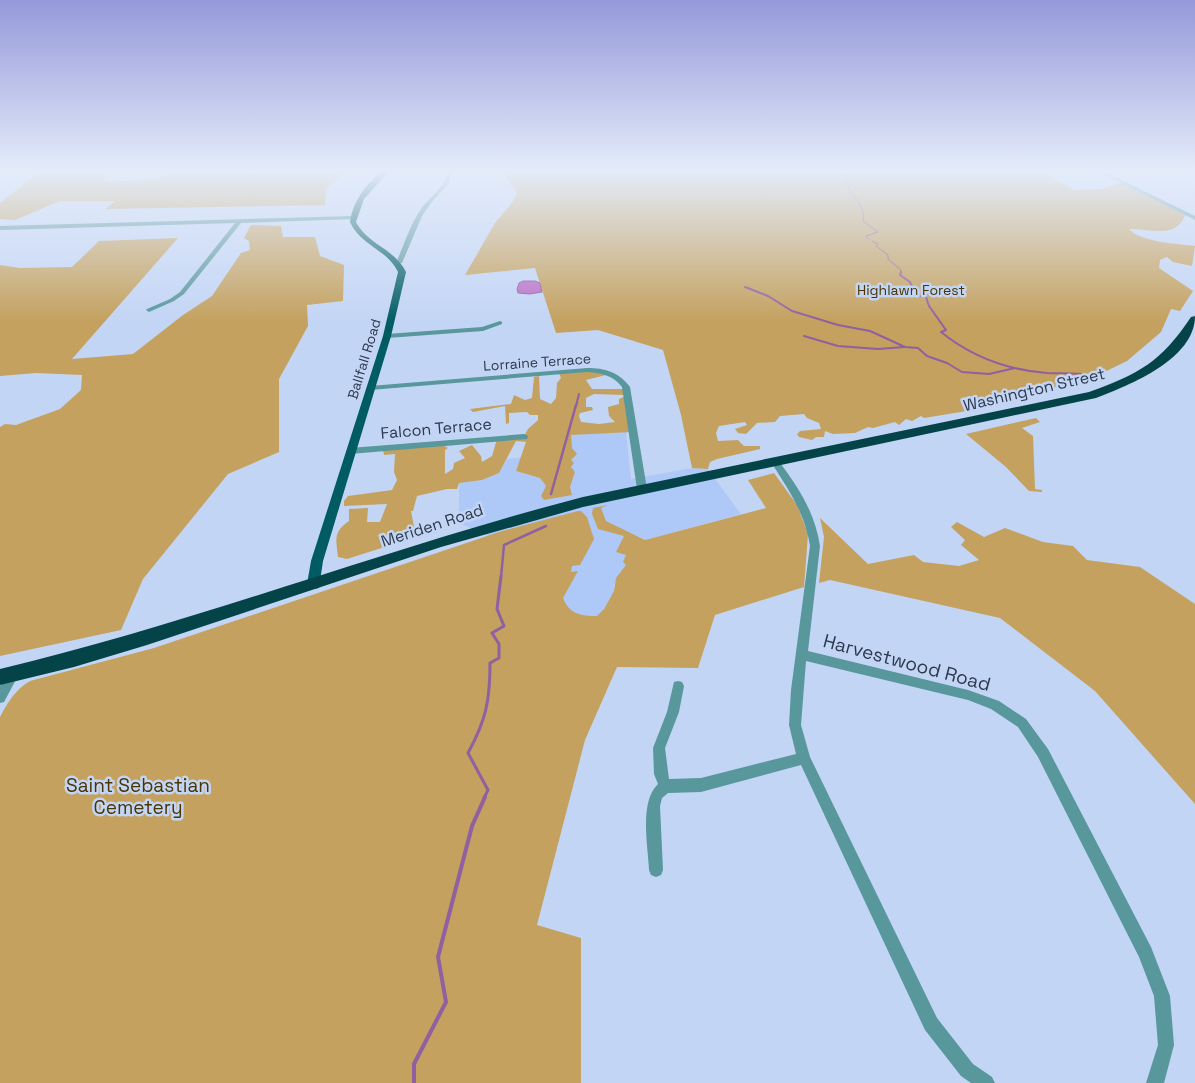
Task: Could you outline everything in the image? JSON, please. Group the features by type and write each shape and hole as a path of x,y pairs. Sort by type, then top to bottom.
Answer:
{"highway":[{"name":"Washington Street","path":"884,439 1076,399 1115,387 1146,372 1166,358 1180,344 1195,319"},
{"name":"Meriden Road","path":"7,676 110,649 503,522 642,489 884,439"}],"main road":[{"path":"353,221 354,225 363,237 373,245 391,254 400,263"},
{"name":"Ballfall Road","path":"314,584 316,561 340,490 350,452 387,336 402,272 400,263"}],"street":[{"path":"0,228 281,221"},
{"path":"400,263 416,221"},
{"path":"149,310 172,300 182,293 239,222"},
{"path":"387,336 484,329 500,323"},
{"name":"Lorraine Terrace","path":"370,388 587,370 607,372 617,377 626,387 642,489"},
{"name":"Falcon Terrace","path":"350,452 524,436"},
{"path":"775,462 805,506 814,531 815,546 802,655"},
{"name":"Harvestwood Road","path":"986,1083 967,1070 931,1024 804,758 796,725 797,690 802,655 968,695 995,705 1022,723 1047,762 1145,953 1162,996 1166,1045 1155,1083"},
{"path":"0,698 7,676"},
{"path":"665,786 660,774 659,748 673,712 678,686"},
{"path":"656,870 652,806 657,794 665,786 701,785 804,758"}],"shaded area":[{"path":"523,281 540,283 542,292 518,293 519,283"},
{"path":"626,432 631,479 692,468 708,469 741,514 645,540 639,536 631,559 614,585 614,591 602,612 597,616 534,625 504,543 459,523 459,483 482,480 499,473 507,459 523,457 516,471 540,478 546,486 572,494 570,487 575,472 571,467 571,434"}],"green space":[{"name":"Highlawn Forest","path":"497,221 1182,221 1175,228 1168,230 1129,229 1150,240 1195,246 1192,266 1173,262 1167,257 1160,260 1159,268 1193,291 1180,311 1171,309 1161,332 1127,361 1092,378 996,402 991,398 985,399 989,405 973,410 924,418 921,416 912,421 906,419 899,425 895,422 873,428 868,427 855,433 833,434 825,431 824,437 816,437 812,440 799,437 797,434 800,431 821,429 819,423 807,418 804,414 780,416 775,422 757,423 746,434 738,433 735,429 747,425 745,422 719,426 716,433 718,441 738,440 744,446 760,446 760,449 717,459 710,462 708,469 692,468 681,415 663,350 598,330 556,333 535,268 465,275"},
{"path":"251,225 281,226 283,237 315,237 320,256 344,265 343,301 307,305 308,326 279,379 279,452 228,474 143,579 121,630 0,656 0,427 5,424 16,425 60,409 81,390 82,375 36,373 0,376 0,265 20,268 72,267 99,241 178,238 72,359 133,354 183,315 212,296 241,253 250,250 249,241 244,238"},
{"path":"602,372 606,375 586,380 592,389 624,389 625,395 594,394 586,398 586,407 592,407 593,410 580,413 581,422 599,424 615,422 609,416 608,407 619,404 619,399 626,396 632,432 571,435 572,448 577,454 571,460 574,463 571,467 575,472 570,487 572,495 544,500 541,496 546,486 540,478 516,471 526,442 516,441 499,473 482,480 459,483 457,489 447,489 417,496 413,511 411,511 416,537 347,559 338,557 337,536 340,529 349,521 349,509 368,508 367,522 380,522 387,504 344,506 344,501 348,496 392,490 397,480 394,472 395,454 384,455 383,450 441,444 448,448 445,450 445,474 453,469 454,463 465,458 459,451 472,445 481,456 482,462 492,456 497,439 524,436 528,429 538,420 538,415 530,415 527,412 509,413 509,423 506,424 505,406 473,412 470,409 511,404 514,395 525,400 532,398 534,377 539,376 540,399 551,404 556,398 557,383 561,378 559,373"},
{"path":"1036,418 1040,422 1022,428 1033,436 1035,489 1042,490 1042,492 1029,491 1006,467 966,434"},
{"name":"Saint Sebastian Cemetery","path":"774,473 797,505 808,534 804,587 715,615 698,668 617,667 585,740 537,925 581,938 581,1083 0,1083 0,717 20,688 30,681 154,648 502,531 578,511 581,511 587,517 594,539 580,565 572,566 571,572 578,571 563,598 572,611 597,616 604,609 614,591 616,578 626,565 623,562 626,555 616,552 624,536 598,529 592,514 593,508 608,505 601,508 606,521 645,540 766,508 748,480"},
{"path":"820,518 868,564 914,555 923,562 959,566 979,560 961,545 965,540 951,527 957,522 984,537 1005,528 1043,542 1073,546 1087,560 1140,567 1195,604 1195,804 1095,691 1000,618 830,580 819,583 824,537"}],"waterway":[{"path":"863,221 878,232 866,236 869,239"},
{"path":"872,241 878,244 876,246 888,255 888,259 901,270 900,273"},
{"path":"901,272 900,275 910,282 916,295 926,297 929,306 946,330 941,332 965,349 991,361 1015,368"},
{"path":"745,287 768,296 792,311 838,325 870,331 905,347 918,348 927,356 947,363 962,372 989,374 1015,368"},
{"path":"804,336 838,346 878,349 904,347"},
{"path":"1015,368 1047,373 1083,374 1104,379"},
{"path":"576,406 579,394"},
{"path":"551,494 576,405"},
{"path":"501,577 504,545 546,526"},
{"path":"484,798 488,790 468,753 486,710 490,663 499,658 499,644 492,633 504,626 497,609 501,576"},
{"path":"414,1083 414,1064 446,1002 438,957 472,826 485,797"}]}
